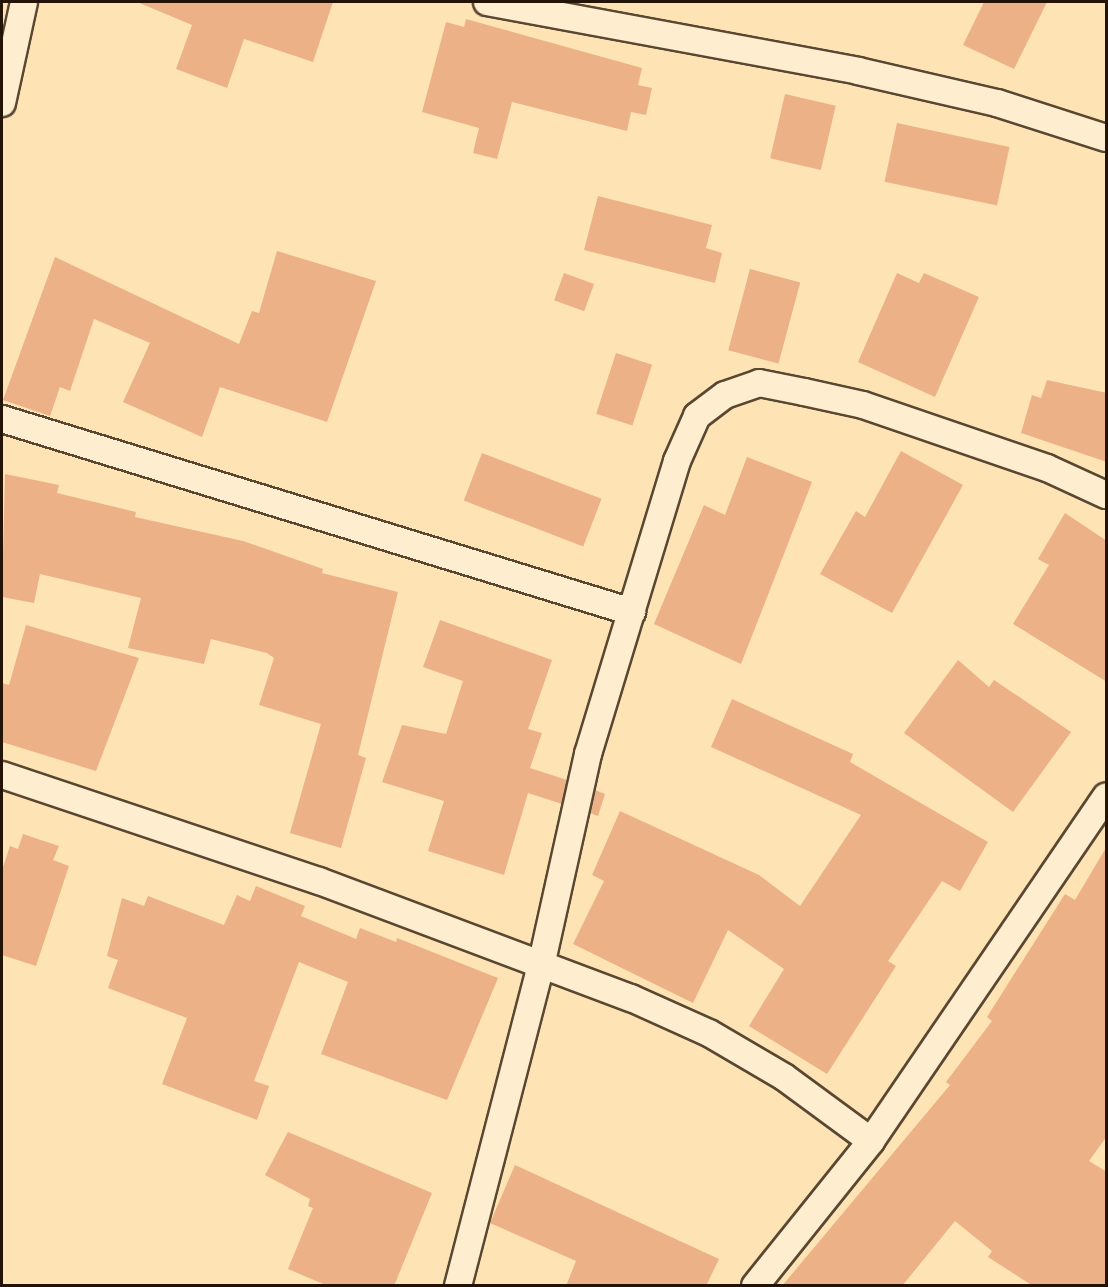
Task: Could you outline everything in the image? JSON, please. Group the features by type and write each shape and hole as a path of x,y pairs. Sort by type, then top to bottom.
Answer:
{"street":[{"path":"2,103 24,2"},
{"path":"487,2 869,74 997,103 1107,138"},
{"path":"458,1286 541,966 588,754 677,461 697,416 725,395 759,383 863,405 1047,468 1107,495"},
{"path":"2,419 632,612"},
{"path":"2,776 319,881 709,1033 784,1077 871,1141"},
{"path":"755,1286 871,1141 1107,797"}],"building":[{"path":"137,2 333,2 313,62 244,39 227,88 176,69 192,25"},
{"path":"984,2 1047,2 1014,69 963,45"},
{"path":"466,19 642,68 638,85 652,88 646,115 631,112 627,131 512,102 497,159 473,153 479,128 422,112 446,22 464,27"},
{"path":"785,94 836,106 821,170 770,158"},
{"path":"897,123 1009,147 997,206 885,182"},
{"path":"598,196 712,225 706,248 722,253 715,283 584,250"},
{"path":"277,251 376,281 327,422 220,387 202,437 123,402 150,343 94,319 70,391 60,387 50,416 3,400 55,257 239,344 252,311 259,313"},
{"path":"750,269 800,282 778,364 728,350"},
{"path":"564,273 594,284 584,311 554,300"},
{"path":"897,273 919,283 924,273 979,297 935,397 858,362"},
{"path":"616,353 652,365 632,426 596,414"},
{"path":"1047,380 1107,393 1107,462 1021,433 1032,395 1041,398"},
{"path":"901,451 963,485 892,613 820,574 856,511 865,517"},
{"path":"482,453 601,499 583,546 464,501"},
{"path":"747,457 812,482 741,664 654,624 704,505 725,515"},
{"path":"5,474 59,485 57,493 136,512 135,517 243,541 323,569 322,573 398,592 358,755 366,758 341,848 290,833 321,724 259,705 274,658 267,653 211,639 204,664 128,648 141,598 40,574 34,603 2,597"},
{"path":"1065,513 1107,541 1107,682 1013,624 1049,565 1038,559"},
{"path":"440,620 552,660 528,729 542,733 530,768 567,780 562,804 528,793 504,875 428,851 444,801 382,782 402,725 446,734 463,681 423,667"},
{"path":"26,625 139,658 96,771 2,742 2,683 9,685"},
{"path":"958,660 989,687 994,680 1071,732 1013,812 904,733"},
{"path":"732,699 853,754 850,762 988,842 960,891 942,881 888,961 896,966 827,1074 749,1026 784,969 728,930 693,1003 573,944 604,881 592,875 620,811 759,875 800,906 861,815 711,747"},
{"path":"595,790 605,794 598,816 590,813"},
{"path":"23,834 59,846 53,860 69,866 36,966 2,955 2,870 10,846 18,849"},
{"path":"1107,846 1107,1136 1089,1161 1107,1172 1107,1286 1033,1286 988,1257 992,1251 955,1221 902,1286 782,1286 950,1085 946,1082 992,1021 987,1017 1065,894 1075,900"},
{"path":"256,886 305,906 301,916 356,939 360,928 396,942 397,938 498,978 447,1100 321,1054 348,982 299,962 254,1081 269,1086 257,1120 162,1084 187,1018 108,988 118,960 107,956 122,898 144,906 148,896 224,925 237,895 250,901"},
{"path":"288,1132 432,1193 394,1286 328,1286 288,1269 313,1208 308,1206 310,1199 265,1175"},
{"path":"515,1165 719,1259 706,1286 566,1286 576,1261 490,1223"}]}
